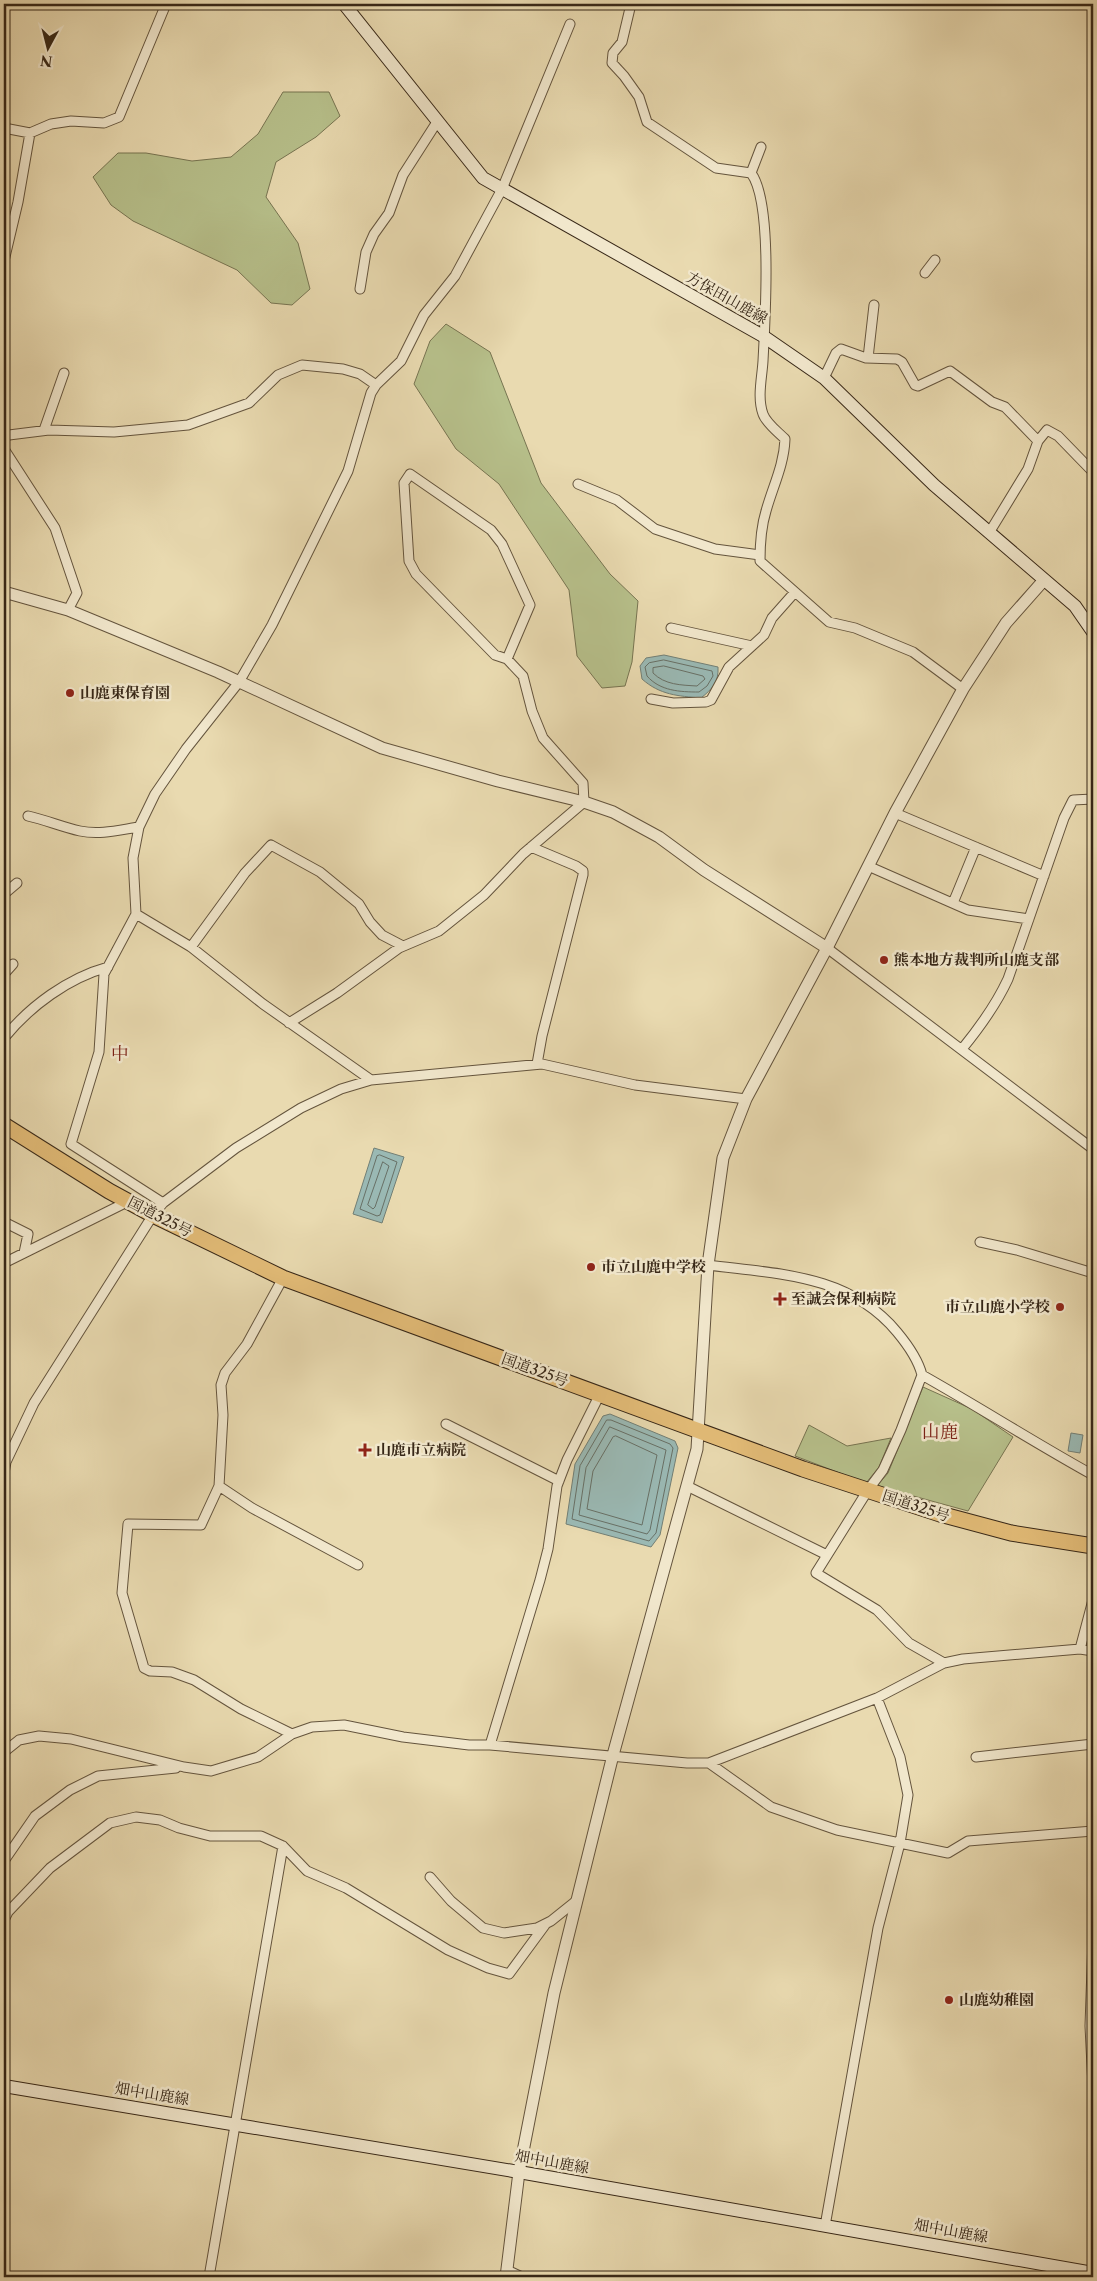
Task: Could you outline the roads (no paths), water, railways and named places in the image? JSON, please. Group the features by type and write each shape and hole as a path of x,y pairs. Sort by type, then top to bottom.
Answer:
{"highway":[{"name":"国道325号","path":"4,1125 153,1215 283,1278 699,1432 940,1514 1011,1533 1093,1546"}],"main road":[{"name":"方保田山鹿線","path":"344,4 483,178 763,336 824,378 934,485 1075,606 1093,632"},
{"name":"畑中山鹿線","path":"4,2086 519,2172 1093,2273"}],"street":[{"path":"4,128 30,133 51,124 71,122 104,123 118,117 166,4"},
{"path":"631,4 622,42 613,53 612,63 639,97 647,122 716,168 751,173 757,181 764,213 766,274 760,392 763,415 785,439 785,452 765,511 759,540 760,561 829,622 855,628 913,652 963,689"},
{"path":"163,1203 71,1144 99,1052 104,974 136,914 133,858 139,827 155,794 186,749 239,682 272,625 348,471 365,407 376,385 401,361 424,316 455,276 502,189 570,24"},
{"path":"360,289 366,252 370,243 388,213 403,175 437,122"},
{"path":"4,261 18,202 30,133"},
{"path":"751,173 762,147"},
{"path":"925,273 935,260"},
{"path":"868,358 874,305"},
{"path":"824,378 836,353 841,349 868,358 897,359 902,362 915,385 918,386 950,371 992,402 1005,407 1038,441"},
{"path":"4,438 9,435 44,430 114,432 188,424 249,403 278,375 302,366 343,369 360,374 376,385"},
{"path":"44,430 64,373"},
{"path":"989,533 1028,469 1038,441 1047,430 1058,436 1093,472"},
{"path":"4,449 55,528 77,594 68,610"},
{"path":"506,659 530,605 502,544 491,530 410,474 404,483 409,561 416,574 495,655 506,659 523,676 532,711 543,738 583,783 584,802"},
{"path":"578,484 618,500 655,529 715,549 760,555"},
{"path":"522,2277 506,2274 519,2172 554,1992 613,1755 697,1449 708,1265 723,1158 746,1099 827,948 895,813 963,689 1006,624 1044,580"},
{"path":"4,592 68,610 239,682 382,748 482,777 584,802 613,812 659,837 704,870 827,948 1093,1149"},
{"path":"652,699 674,703 706,702 711,700 729,667 764,635 772,618 795,592"},
{"path":"671,628 752,646"},
{"path":"962,1049 999,1000 1064,818 1073,800 1093,799"},
{"path":"289,1023 337,993 402,946 439,931 484,895 531,847 584,802"},
{"path":"895,813 1044,876"},
{"path":"28,816 82,831 104,833 139,827"},
{"path":"191,947 245,873 271,846 320,872 359,904 370,922 382,935 402,946"},
{"path":"531,847 576,866 583,871 542,1036 537,1064"},
{"path":"953,903 976,847"},
{"path":"868,866 968,910 1029,919"},
{"path":"4,894 17,883"},
{"path":"136,914 191,947 289,1023 371,1080"},
{"path":"4,974 13,964"},
{"path":"4,1038 50,995 88,973 108,967"},
{"path":"4,1473 6,1462 34,1403 153,1215 163,1203 236,1148 301,1108 341,1089 371,1080 537,1064 635,1086 746,1099"},
{"path":"4,1263 129,1201"},
{"path":"4,1222 28,1234 24,1253"},
{"path":"980,1242 1017,1250 1093,1273"},
{"path":"708,1265 808,1279 848,1293 876,1309 890,1323 904,1340 920,1366 922,1375 883,1470 868,1490 816,1573 877,1610 909,1643 944,1664"},
{"path":"283,1278 247,1344 225,1373 221,1385 223,1415 219,1486 201,1525 128,1524 122,1592 144,1668 150,1671 172,1672 194,1680 241,1709 292,1734"},
{"path":"922,1375 985,1410 1048,1450 1093,1475"},
{"path":"490,1744 540,1580 560,1481 600,1394"},
{"path":"446,1424 560,1481"},
{"path":"219,1486 252,1508 358,1565"},
{"path":"687,1486 827,1554"},
{"path":"1080,1649 1093,1600"},
{"path":"4,1752 19,1740 39,1736 71,1739 184,1767 211,1771 235,1766 258,1757 292,1734 312,1727 344,1725 402,1737 469,1745 490,1744 687,1763 709,1763 877,1698 944,1664 963,1659 1080,1649 1093,1651"},
{"path":"825,2226 878,1928 900,1843 908,1795 900,1757 877,1698"},
{"path":"976,1757 1093,1744"},
{"path":"709,1763 771,1807 837,1830 948,1853 968,1841 1093,1831"},
{"path":"4,1861 35,1816 70,1790 98,1776 184,1767"},
{"path":"4,1920 8,1912 50,1868 110,1823 136,1817 160,1820 179,1828 210,1836 260,1836 283,1846 307,1870 346,1888 448,1950 509,1974 544,1925"},
{"path":"209,2277 283,1846"},
{"path":"430,1877 451,1901 483,1928 504,1934 544,1925 576,1902"},
{"path":"1093,1939 1090,2026 1093,2080"}],"water":[{"path":"664,655 718,667 714,685 701,698 663,692 649,684 642,679 640,666 646,658"},
{"path":"374,1148 404,1157 382,1223 353,1214"},
{"path":"610,1414 675,1441 678,1448 660,1535 651,1547 566,1524 575,1464 603,1416"},
{"path":"1071,1433 1083,1435 1080,1453 1068,1451"}],"place":[{"name":"山鹿東保育園","path":"70,693"},
{"name":"熊本地方裁判所山鹿支部","path":"884,960"},
{"name":"市立山鹿中学校","path":"591,1267"},
{"name":"至誠会保利病院","path":"780,1299"},
{"name":"市立山鹿小学校","path":"1060,1307"},
{"name":"山鹿市立病院","path":"365,1450"},
{"name":"山鹿幼稚園","path":"949,2000"}],"district":[{"name":"中","path":"120,1054"},
{"name":"山鹿","path":"940,1432"}]}
